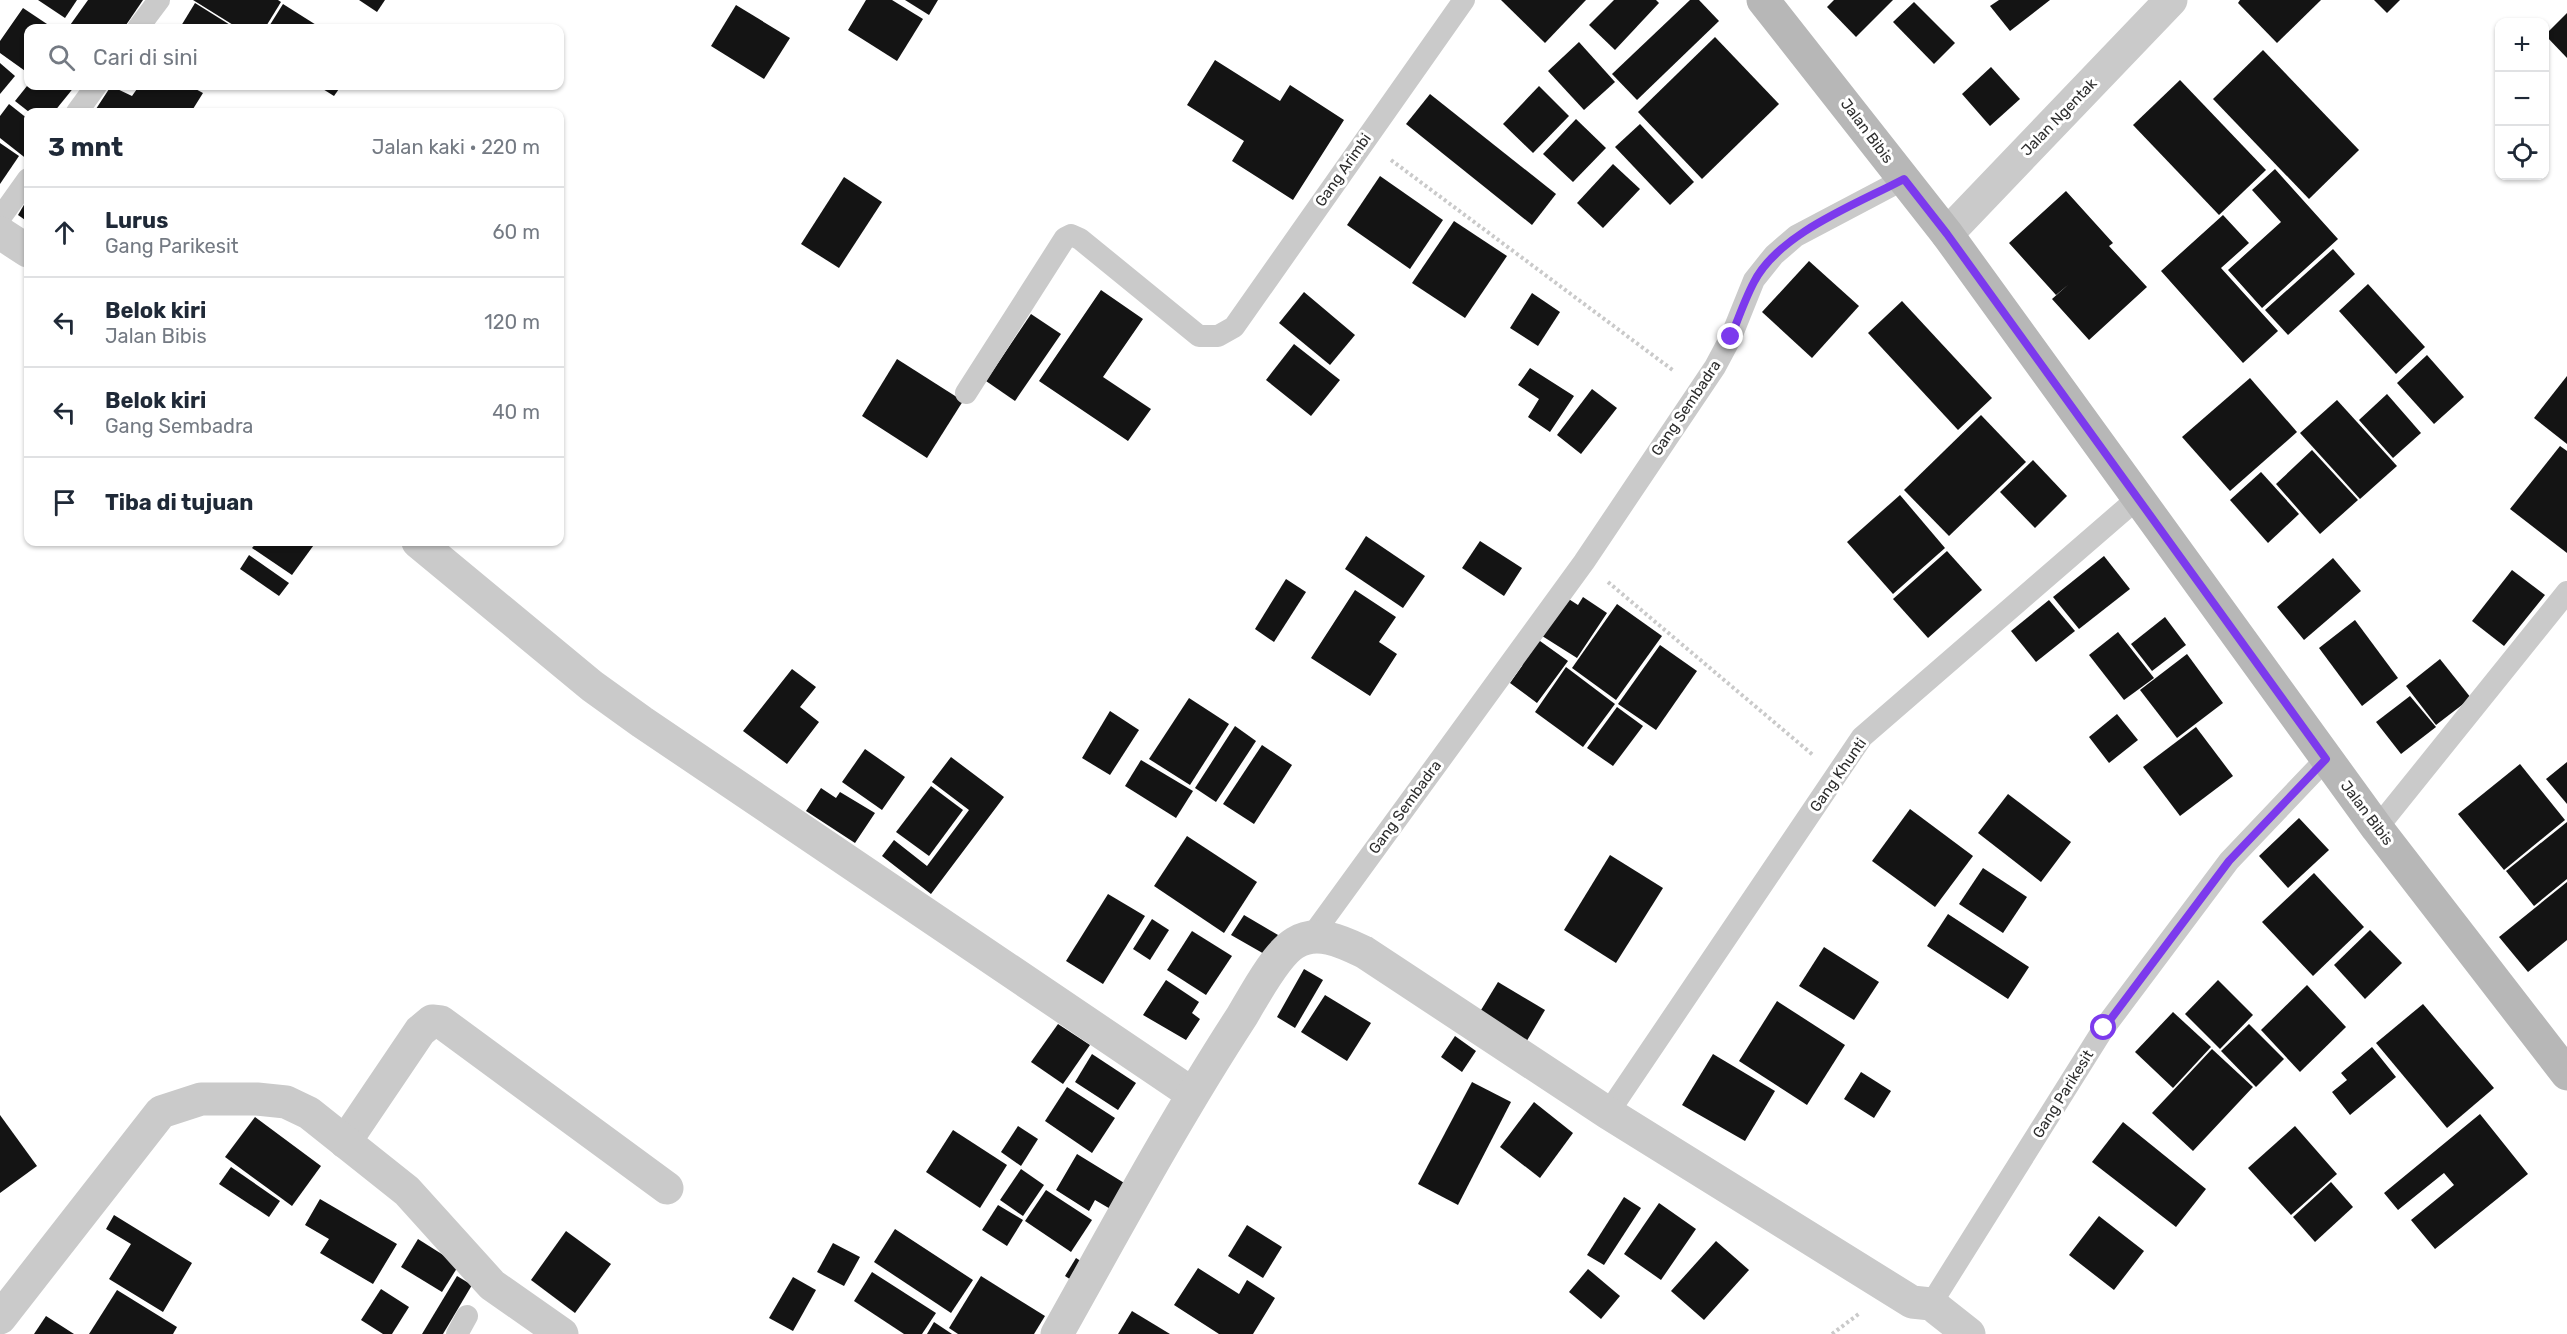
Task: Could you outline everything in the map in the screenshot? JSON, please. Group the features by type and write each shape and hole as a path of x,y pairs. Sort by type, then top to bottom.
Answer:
{"main road":[{"name":"Jalan Bibis","path":"1763,0 1947,234 2326,759 2567,1074"}],"street":[{"name":"Jalan Ngentak","path":"1947,234 2170,0"},
{"path":"0,233 24,248"},
{"path":"423,546 592,686 642,722 1191,1093"},
{"path":"1057,1334 1191,1093 1275,965 1295,943 1311,936 1337,939 1364,952 1608,1113 1912,1302 1931,1304 1969,1334"},
{"path":"345,1142 420,1031 432,1021 441,1022 667,1188"},
{"path":"0,1318 161,1112 201,1099 257,1099 286,1102 309,1113 407,1191 492,1286 562,1334"}],"lane":[{"path":"141,24 159,0"},
{"name":"Gang Arimbi","path":"966,393 1065,238 1071,235 1080,239 1199,336 1218,336 1234,327 1464,0"},
{"path":"80,108 93,90"},
{"name":"Gang Sembadra","path":"1311,936 1584,562 1698,389 1715,367 1755,280 1774,255 1796,236 1904,179"},
{"path":"0,218 24,185"},
{"name":"Gang Khunti","path":"1608,1113 1862,737 2138,498"},
{"path":"2377,828 2567,592"},
{"name":"Gang Parikesit","path":"1931,1304 2104,1028 2229,861 2326,759"}],"path":[{"path":"1364,140 1698,389"},
{"path":"1584,562 1836,775"}],"building":[{"path":"38,0 77,0 65,18"},
{"path":"88,0 143,0 127,24 71,24"},
{"path":"193,0 278,0 281,2 267,24 232,24"},
{"path":"359,0 385,0 377,12"},
{"path":"866,0 892,0 923,19 897,61 848,30"},
{"path":"905,0 938,0 929,15"},
{"path":"1501,0 1586,0 1545,43"},
{"path":"1614,0 1656,0 1659,3 1615,50 1589,25"},
{"path":"1690,0 1699,0 1719,21 1637,100 1612,74"},
{"path":"1834,0 1893,0 1856,37 1827,7"},
{"path":"1999,0 2050,0 2010,31 1990,6"},
{"path":"2240,0 2321,0 2277,43 2238,3"},
{"path":"2374,0 2400,0 2387,13"},
{"path":"1914,2 1955,43 1934,64 1893,22"},
{"path":"195,3 229,24 182,24"},
{"path":"283,4 315,24 270,24"},
{"path":"736,5 790,38 764,79 711,46"},
{"path":"23,8 47,24 24,24 24,70 0,53 0,41"},
{"path":"2567,13 2567,58 2549,39 2549,31"},
{"path":"1715,37 1779,104 1702,179 1638,112"},
{"path":"1579,42 1615,82 1584,110 1548,71"},
{"path":"2263,50 2359,150 2309,199 2213,99"},
{"path":"1215,60 1280,101 1290,85 1344,120 1293,200 1232,161 1244,141 1187,105"},
{"path":"0,63 15,76 0,94"},
{"path":"1991,67 2020,99 1990,126 1962,94"},
{"path":"2180,80 2266,170 2219,215 2133,125"},
{"path":"1539,86 1569,116 1533,153 1503,124"},
{"path":"24,90 72,90 57,108 24,108 15,101"},
{"path":"108,90 119,90 132,96 136,90 197,90 203,93 194,108 97,108"},
{"path":"324,90 338,90 334,96"},
{"path":"1430,94 1556,194 1532,225 1406,124"},
{"path":"9,104 24,116 24,157 0,138 0,116"},
{"path":"1576,119 1606,148 1573,182 1543,154"},
{"path":"1640,124 1694,182 1670,205 1615,147"},
{"path":"0,143 19,156 0,184"},
{"path":"1613,164 1640,189 1603,228 1577,203"},
{"path":"2275,169 2338,239 2262,308 2228,270 2281,222 2252,190"},
{"path":"1380,176 1443,220 1410,269 1347,225"},
{"path":"844,177 882,202 839,268 801,244"},
{"path":"2066,191 2113,243 2109,246 2147,287 2089,340 2052,299 2069,284 2056,295 2009,243"},
{"path":"24,205 24,219 18,215"},
{"path":"2223,215 2249,243 2221,268 2278,331 2243,363 2161,271"},
{"path":"1454,221 1507,256 1465,318 1412,283"},
{"path":"2333,249 2355,274 2288,335 2265,310"},
{"path":"1809,261 1859,306 1812,358 1762,312"},
{"path":"2368,284 2425,347 2396,374 2339,311"},
{"path":"1101,290 1143,319 1103,377 1151,409 1128,441 1039,381"},
{"path":"1304,292 1355,335 1330,365 1279,323"},
{"path":"1532,293 1560,312 1538,346 1510,328"},
{"path":"1902,301 1992,398 1958,430 1868,333"},
{"path":"1031,314 1061,334 1015,401 986,381"},
{"path":"1294,344 1340,380 1311,416 1266,380"},
{"path":"2427,355 2464,397 2434,424 2397,383"},
{"path":"897,359 963,401 927,458 862,416"},
{"path":"1530,368 1574,396 1550,432 1528,417 1539,399 1518,385"},
{"path":"2567,376 2567,444 2534,418"},
{"path":"2250,378 2297,432 2230,491 2182,437"},
{"path":"1592,389 1617,408 1581,454 1557,435"},
{"path":"2387,394 2421,433 2393,458 2359,420"},
{"path":"2337,400 2397,466 2360,499 2300,433"},
{"path":"1981,415 2026,462 1949,536 1904,490"},
{"path":"2560,446 2567,451 2567,553 2510,509"},
{"path":"2312,450 2358,500 2320,534 2276,484"},
{"path":"2033,460 2067,496 2035,528 2000,492"},
{"path":"2261,472 2299,514 2268,543 2230,500"},
{"path":"1900,495 1945,548 1893,594 1847,542"},
{"path":"1366,536 1425,576 1403,608 1345,569"},
{"path":"1480,541 1522,568 1504,596 1462,568"},
{"path":"254,546 313,546 292,575 252,548"},
{"path":"1947,551 1982,590 1928,638 1893,599"},
{"path":"249,555 289,583 279,596 240,569"},
{"path":"2104,556 2130,589 2079,629 2053,597"},
{"path":"2333,558 2361,591 2304,640 2277,607"},
{"path":"2512,570 2545,595 2504,646 2472,621"},
{"path":"1286,579 1306,592 1274,642 1255,629"},
{"path":"1355,590 1396,617 1379,642 1397,654 1370,696 1311,658"},
{"path":"1564,596 1578,605 1583,597 1607,613 1577,658 1539,634"},
{"path":"2049,600 2075,631 2036,662 2011,631"},
{"path":"1617,604 1662,636 1616,700 1572,668"},
{"path":"2165,617 2186,645 2152,671 2131,644"},
{"path":"2355,620 2398,678 2362,706 2319,648"},
{"path":"2118,632 2154,678 2124,700 2089,655"},
{"path":"1533,636 1568,661 1537,703 1510,683 1522,666"},
{"path":"1660,645 1697,671 1656,730 1618,704"},
{"path":"2187,654 2223,703 2177,738 2140,690"},
{"path":"2440,659 2471,698 2436,725 2406,686"},
{"path":"1566,667 1615,704 1583,747 1535,712"},
{"path":"792,669 816,687 800,707 819,722 787,764 743,731"},
{"path":"2410,696 2436,727 2401,754 2376,722"},
{"path":"1189,698 1229,724 1190,785 1149,759"},
{"path":"1617,707 1643,726 1613,766 1587,748"},
{"path":"1110,711 1139,730 1110,775 1082,758"},
{"path":"2117,714 2138,740 2109,763 2089,737"},
{"path":"1235,726 1256,741 1216,802 1195,788"},
{"path":"2196,727 2233,776 2180,816 2143,767"},
{"path":"1262,745 1292,765 1254,824 1223,804"},
{"path":"865,749 905,777 882,810 842,782"},
{"path":"951,757 1004,797 931,894 882,856 894,840 927,866 969,810 932,782"},
{"path":"1141,760 1193,791 1176,818 1125,786"},
{"path":"2567,762 2567,804 2546,779"},
{"path":"2520,764 2565,820 2504,870 2458,814"},
{"path":"931,786 963,810 929,856 896,832"},
{"path":"821,788 836,798 840,792 875,813 855,843 806,811"},
{"path":"2008,794 2071,842 2041,882 1978,833"},
{"path":"1910,809 1973,856 1935,907 1872,861"},
{"path":"2299,818 2329,850 2288,888 2259,856"},
{"path":"2567,822 2567,879 2534,906 2506,871"},
{"path":"1187,836 1257,882 1224,933 1154,886"},
{"path":"1610,855 1663,888 1616,963 1564,930"},
{"path":"1983,868 2027,897 2003,933 1959,904"},
{"path":"2314,873 2364,927 2313,976 2262,922"},
{"path":"2567,882 2567,940 2528,972 2499,937"},
{"path":"1108,894 1145,916 1103,984 1066,961"},
{"path":"1948,914 2029,967 2008,999 1927,946"},
{"path":"1244,915 1278,935 1266,955 1231,935"},
{"path":"1152,919 1169,930 1150,960 1133,949"},
{"path":"2370,930 2402,963 2365,999 2334,965"},
{"path":"1192,931 1232,956 1206,995 1167,970"},
{"path":"1824,947 1879,982 1854,1020 1799,986"},
{"path":"1304,969 1323,980 1295,1028 1277,1017"},
{"path":"1166,980 1199,1002 1192,1013 1200,1019 1186,1040 1143,1015"},
{"path":"2218,980 2253,1015 2220,1049 2185,1014"},
{"path":"1498,982 1545,1010 1525,1044 1478,1015"},
{"path":"2307,985 2346,1027 2300,1072 2261,1030"},
{"path":"1325,995 1371,1023 1347,1061 1301,1032"},
{"path":"1777,1001 1845,1045 1807,1105 1739,1061"},
{"path":"2423,1004 2494,1088 2447,1128 2376,1043"},
{"path":"2173,1012 2211,1047 2173,1088 2135,1052"},
{"path":"1058,1024 1090,1045 1063,1084 1031,1062"},
{"path":"2249,1024 2284,1059 2256,1087 2221,1051"},
{"path":"1455,1036 1476,1051 1462,1072 1441,1057"},
{"path":"2372,1047 2396,1077 2350,1115 2332,1092 2347,1080 2341,1073"},
{"path":"2212,1049 2253,1087 2193,1151 2152,1113"},
{"path":"1092,1054 1136,1083 1118,1110 1075,1082"},
{"path":"1713,1054 1775,1091 1745,1141 1682,1105"},
{"path":"1861,1072 1891,1091 1874,1118 1844,1099"},
{"path":"1472,1082 1511,1102 1458,1205 1418,1184"},
{"path":"1067,1087 1115,1118 1092,1153 1045,1121"},
{"path":"1534,1102 1573,1133 1540,1178 1500,1147"},
{"path":"2480,1114 2528,1174 2435,1249 2411,1220 2454,1185 2444,1173 2398,1210 2384,1193"},
{"path":"0,1115 37,1166 0,1193"},
{"path":"255,1117 321,1166 292,1206 225,1157"},
{"path":"2123,1122 2206,1189 2176,1227 2092,1162"},
{"path":"1018,1126 1038,1139 1021,1166 1001,1152"},
{"path":"2295,1126 2337,1174 2291,1215 2248,1168"},
{"path":"953,1130 1007,1165 980,1208 926,1172"},
{"path":"1077,1154 1134,1189 1119,1214 1095,1200 1089,1211 1056,1190"},
{"path":"231,1167 280,1201 269,1217 219,1184"},
{"path":"1021,1169 1044,1185 1023,1216 1000,1200"},
{"path":"2331,1182 2353,1207 2315,1242 2293,1217"},
{"path":"1046,1190 1092,1220 1071,1252 1025,1221"},
{"path":"1624,1197 1641,1208 1604,1265 1587,1255"},
{"path":"320,1199 397,1244 373,1284 320,1253 329,1239 305,1225"},
{"path":"1659,1203 1696,1229 1661,1280 1624,1254"},
{"path":"998,1205 1023,1220 1007,1246 982,1230"},
{"path":"114,1215 192,1263 163,1312 109,1279 131,1244 106,1229"},
{"path":"2099,1216 2144,1251 2114,1290 2069,1255"},
{"path":"1247,1225 1282,1247 1263,1278 1228,1256"},
{"path":"895,1229 973,1280 951,1313 874,1262"},
{"path":"566,1231 611,1264 575,1313 531,1280"},
{"path":"418,1239 459,1265 442,1292 401,1267"},
{"path":"1716,1241 1749,1270 1704,1320 1671,1291"},
{"path":"833,1243 860,1257 844,1286 817,1272"},
{"path":"1076,1258 1090,1267 1079,1285 1065,1276"},
{"path":"1198,1268 1239,1294 1247,1280 1275,1298 1253,1334 1219,1334 1174,1305"},
{"path":"1588,1269 1620,1296 1601,1319 1569,1292"},
{"path":"872,1272 936,1313 922,1334 904,1334 854,1301"},
{"path":"457,1276 472,1285 443,1334 422,1334"},
{"path":"981,1276 1045,1316 1034,1334 958,1334 949,1328"},
{"path":"793,1277 816,1290 793,1331 769,1318"},
{"path":"381,1289 409,1307 392,1334 383,1334 361,1320"},
{"path":"117,1290 177,1327 173,1334 89,1334"},
{"path":"1132,1311 1170,1334 1118,1334"},
{"path":"46,1316 74,1334 34,1334"},
{"path":"934,1322 952,1334 927,1334"}],"route":[{"path":"1731,337 1755,280 1774,255 1796,236 1904,179 1947,234 2326,759 2229,861 2104,1028"}]}
